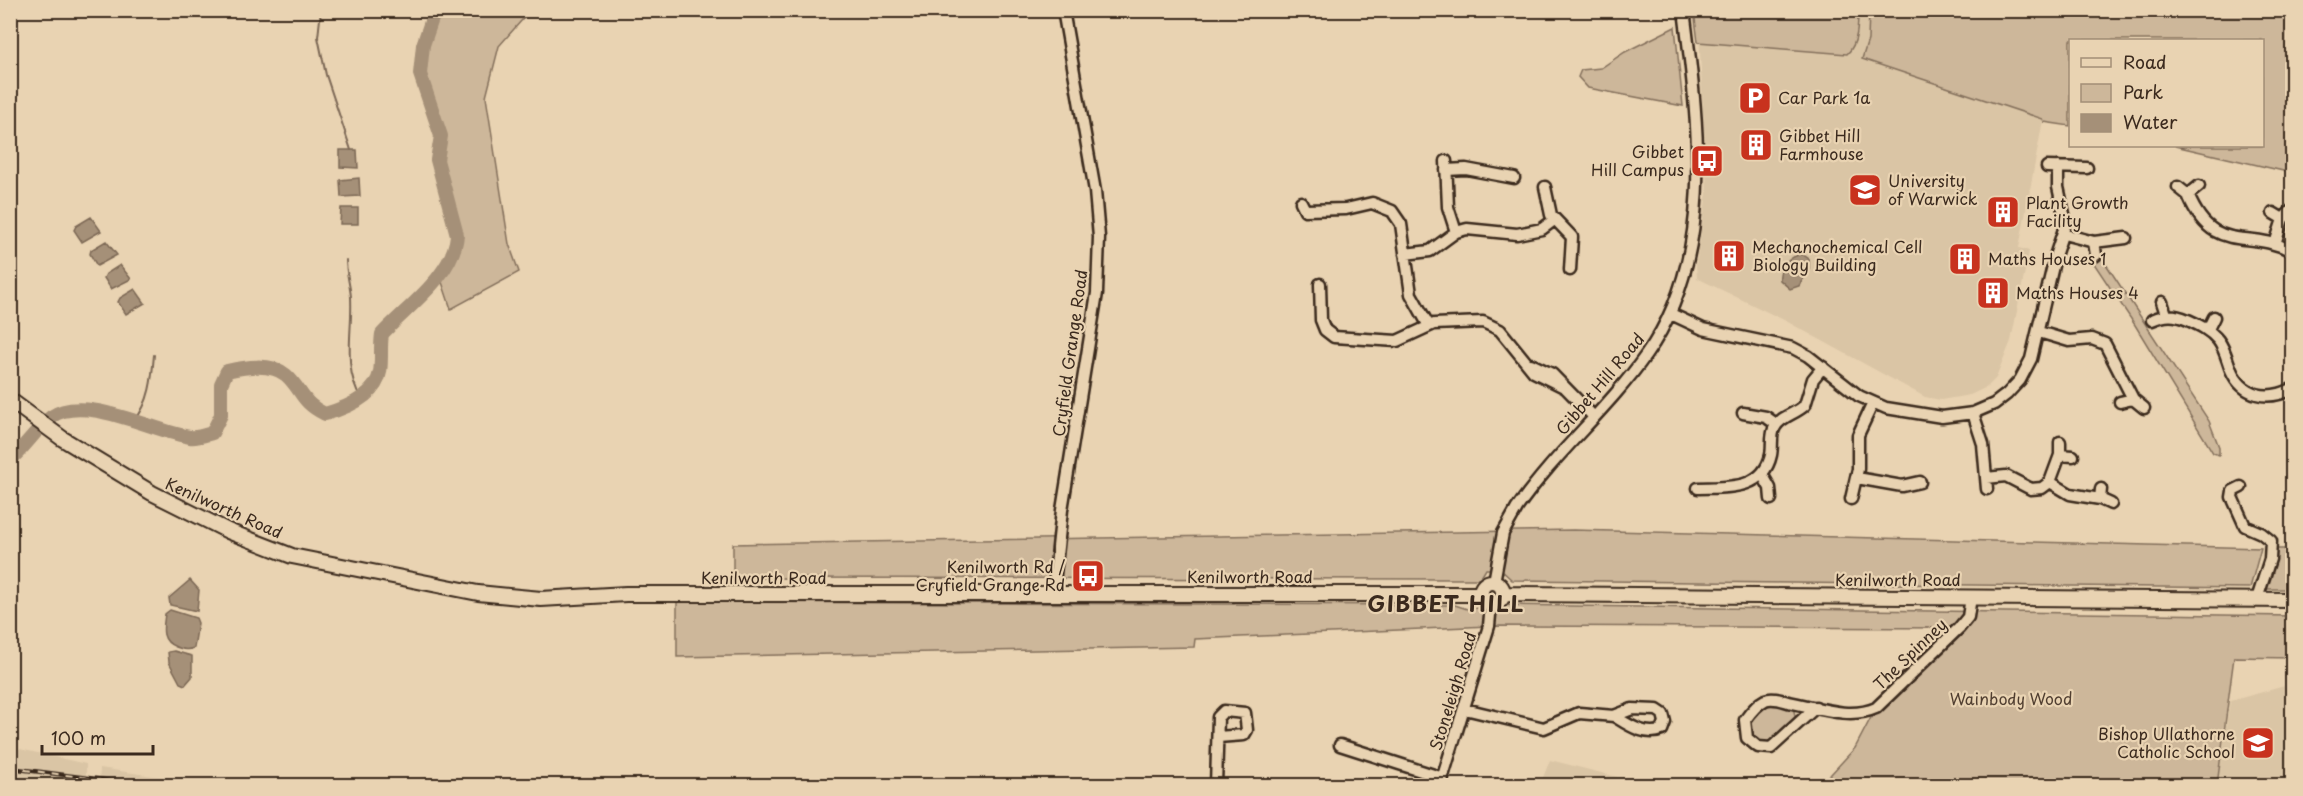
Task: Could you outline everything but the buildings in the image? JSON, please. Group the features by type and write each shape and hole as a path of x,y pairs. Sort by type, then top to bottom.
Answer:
{"main road":[{"name":"Kenilworth Road","path":"10,400 77,447 152,493 228,531 292,556 478,592 541,599 626,594 1480,594"},
{"path":"1494,582 1501,586 1503,594 1499,602 1491,604 1484,601 1480,594 1484,586 1494,582"},
{"name":"Kenilworth Road","path":"1503,594 2292,600"}],"street":[{"name":"Cryfield Grange Road","path":"1053,593 1062,510 1095,303 1099,237 1095,191 1063,10"},
{"name":"Gibbet Hill Road","path":"1494,582 1503,533 1509,520 1537,481 1645,357 1671,314 1686,261 1697,184 1695,108 1684,10"},
{"path":"1456,232 1450,216 1446,165 1515,178"},
{"path":"1671,314 1703,329 1793,348 1873,403 1934,416 1972,413 2001,399 2020,380 2031,359 2056,254 2064,234 2066,217 2053,167 2087,168"},
{"path":"2188,195 2199,186"},
{"path":"1545,187 1545,198 1554,220 1572,237 1570,270"},
{"path":"2178,188 2188,195 2200,219 2218,234 2276,244 2292,251"},
{"path":"1303,211 1346,209 1366,204 1382,205 1399,220 1410,294 1429,326"},
{"path":"2276,244 2278,216 2292,210"},
{"path":"1405,254 1434,250 1456,232 1471,229 1517,234 1542,229 1554,220"},
{"path":"2064,234 2094,242 2126,238"},
{"path":"2094,242 2096,255"},
{"path":"1320,284 1321,320 1325,330 1334,337 1397,341 1429,326 1476,321 1492,325 1509,338 1525,362 1539,376 1564,387 1594,417"},
{"path":"2162,302 2166,314"},
{"path":"2152,320 2166,314 2179,316 2208,329 2219,341 2231,371 2242,387 2265,397 2278,396 2292,389"},
{"path":"2208,329 2214,317"},
{"path":"2039,332 2069,341 2092,339 2105,344 2133,399 2144,408"},
{"path":"1698,488 1715,483 1744,485 1762,474 1771,457 1772,434 1776,424 1805,405 1813,379 1823,367"},
{"path":"2120,402 2133,399"},
{"path":"1851,499 1857,478 1858,435 1873,403"},
{"path":"1743,413 1766,417 1776,424"},
{"path":"1972,413 1983,444 1986,484 2006,477 2034,489 2050,482 2060,455 2060,442"},
{"path":"2060,455 2073,456"},
{"path":"1762,474 1770,488 1771,499"},
{"path":"1857,478 1906,486 1920,482"},
{"path":"2050,482 2070,494 2104,497"},
{"path":"1906,486 1907,498"},
{"path":"2224,486 2232,497 2245,526 2261,533 2271,541 2271,559 2257,599"},
{"path":"2232,497 2233,491 2241,487"},
{"name":"The Spinney","path":"1816,707 1771,748 1758,747 1747,738 1745,720 1764,701 1775,699 1852,714 1864,713 1876,708 1889,698 1959,628 1968,617 1971,597"},
{"name":"Stoneleigh Road","path":"1442,782 1489,626 1491,604"},
{"path":"1464,709 1544,728 1579,713 1614,716"},
{"path":"1216,786 1218,737"},
{"path":"1340,744 1442,782"}],"shaded area":[{"name":"University of Warwick","path":"1698,11 2018,11 2043,120 2019,248 2029,251 2011,341 1996,378 1987,387 1970,395 1941,400 1925,397 1786,321 1697,278 1696,264 1707,193"},
{"name":"Bishop Ullathorne Catholic School","path":"2292,684 2292,785 2217,786 2230,701"},
{"path":"11,747 86,764 86,785 11,785"},
{"path":"1550,760 1649,785 1540,785"},
{"path":"100,768 179,780 219,785 99,785"}],"green space":[{"path":"435,11 530,11 499,46 486,97 509,244 519,272 451,309 439,273 450,260 457,235 437,160 441,136 420,74 423,45"},
{"path":"1694,11 1858,11 1855,40 1847,54 1698,42"},
{"path":"1869,11 2289,11 2292,16 2292,173 2179,147 2264,147 2264,39 2069,39 2069,126 2044,122 2043,119 1862,59 1868,40"},
{"path":"1675,27 1683,106 1588,88 1578,77 1581,70 1601,68 1625,52"},
{"path":"2102,258 2209,421 2219,447 2219,455 2213,453 2135,325 2091,259"},
{"path":"1573,530 2261,548 2250,588 1512,580 1500,569 1486,569 1480,579 733,578 733,544"},
{"path":"2276,549 2292,549 2292,589 2266,589"},
{"name":"Wainbody Wood","path":"677,602 1455,605 1467,609 1506,605 2292,616 2292,658 2234,657 2217,785 1820,786 1855,748 1876,708 1958,628 1489,626 1195,639 1194,647 677,657"},
{"path":"1770,702 1793,707 1796,720 1775,742 1765,746 1751,738 1748,724 1760,707"}],"water":[{"path":"340,150 357,150 358,168 340,167"},
{"path":"359,178 360,196 341,197 340,180"},
{"path":"341,208 358,208 358,224 340,224"},
{"path":"91,217 101,231 82,242 74,230 76,226"},
{"path":"106,241 117,255 97,266 90,254 91,250"},
{"path":"1802,254 1809,259 1809,269 1799,286 1790,289 1780,280 1781,271 1789,260"},
{"path":"120,265 131,279 111,289 104,278 106,274"},
{"path":"135,289 145,303 126,314 118,302 120,298"},
{"path":"190,580 199,590 197,611 170,605 169,598"},
{"path":"170,610 196,618 198,623 194,648 176,647 165,638 165,614"},
{"path":"174,651 192,656 192,677 185,685 180,683 169,662 168,652"}],"waterway":[{"path":"321,10 318,37 326,75 351,150"},
{"path":"10,460 46,421 65,411 82,409 100,411 190,437 212,433 221,415 221,384 227,371 234,369 265,367 280,371 291,380 311,405 325,414 359,400 373,388 380,372 382,334 439,277 448,264 457,235 437,160 441,136 420,74 423,45 435,10"},
{"path":"346,260 351,297 350,361 355,386 361,398"},
{"path":"135,420 147,398 154,355"}],"railway":[{"path":"10,768 151,786"}],"place":[{"name":"Car Park 1a","path":"1755,98"},
{"name":"Gibbet Hill Farmhouse","path":"1756,145"},
{"name":"Gibbet Hill Campus","path":"1707,161"},
{"name":"University of Warwick","path":"1865,190"},
{"name":"Plant Growth Facility","path":"2003,212"},
{"name":"Mechanochemical Cell Biology Building","path":"1729,256"},
{"name":"Maths Houses 1","path":"1965,259"},
{"name":"Maths Houses 4","path":"1993,293"},
{"name":"Kenilworth Rd / Cryfield Grange Rd","path":"1088,576"},
{"name":"Bishop Ullathorne Catholic School","path":"2258,743"}],"district":[{"name":"GIBBET HILL","path":"1446,604"}]}
